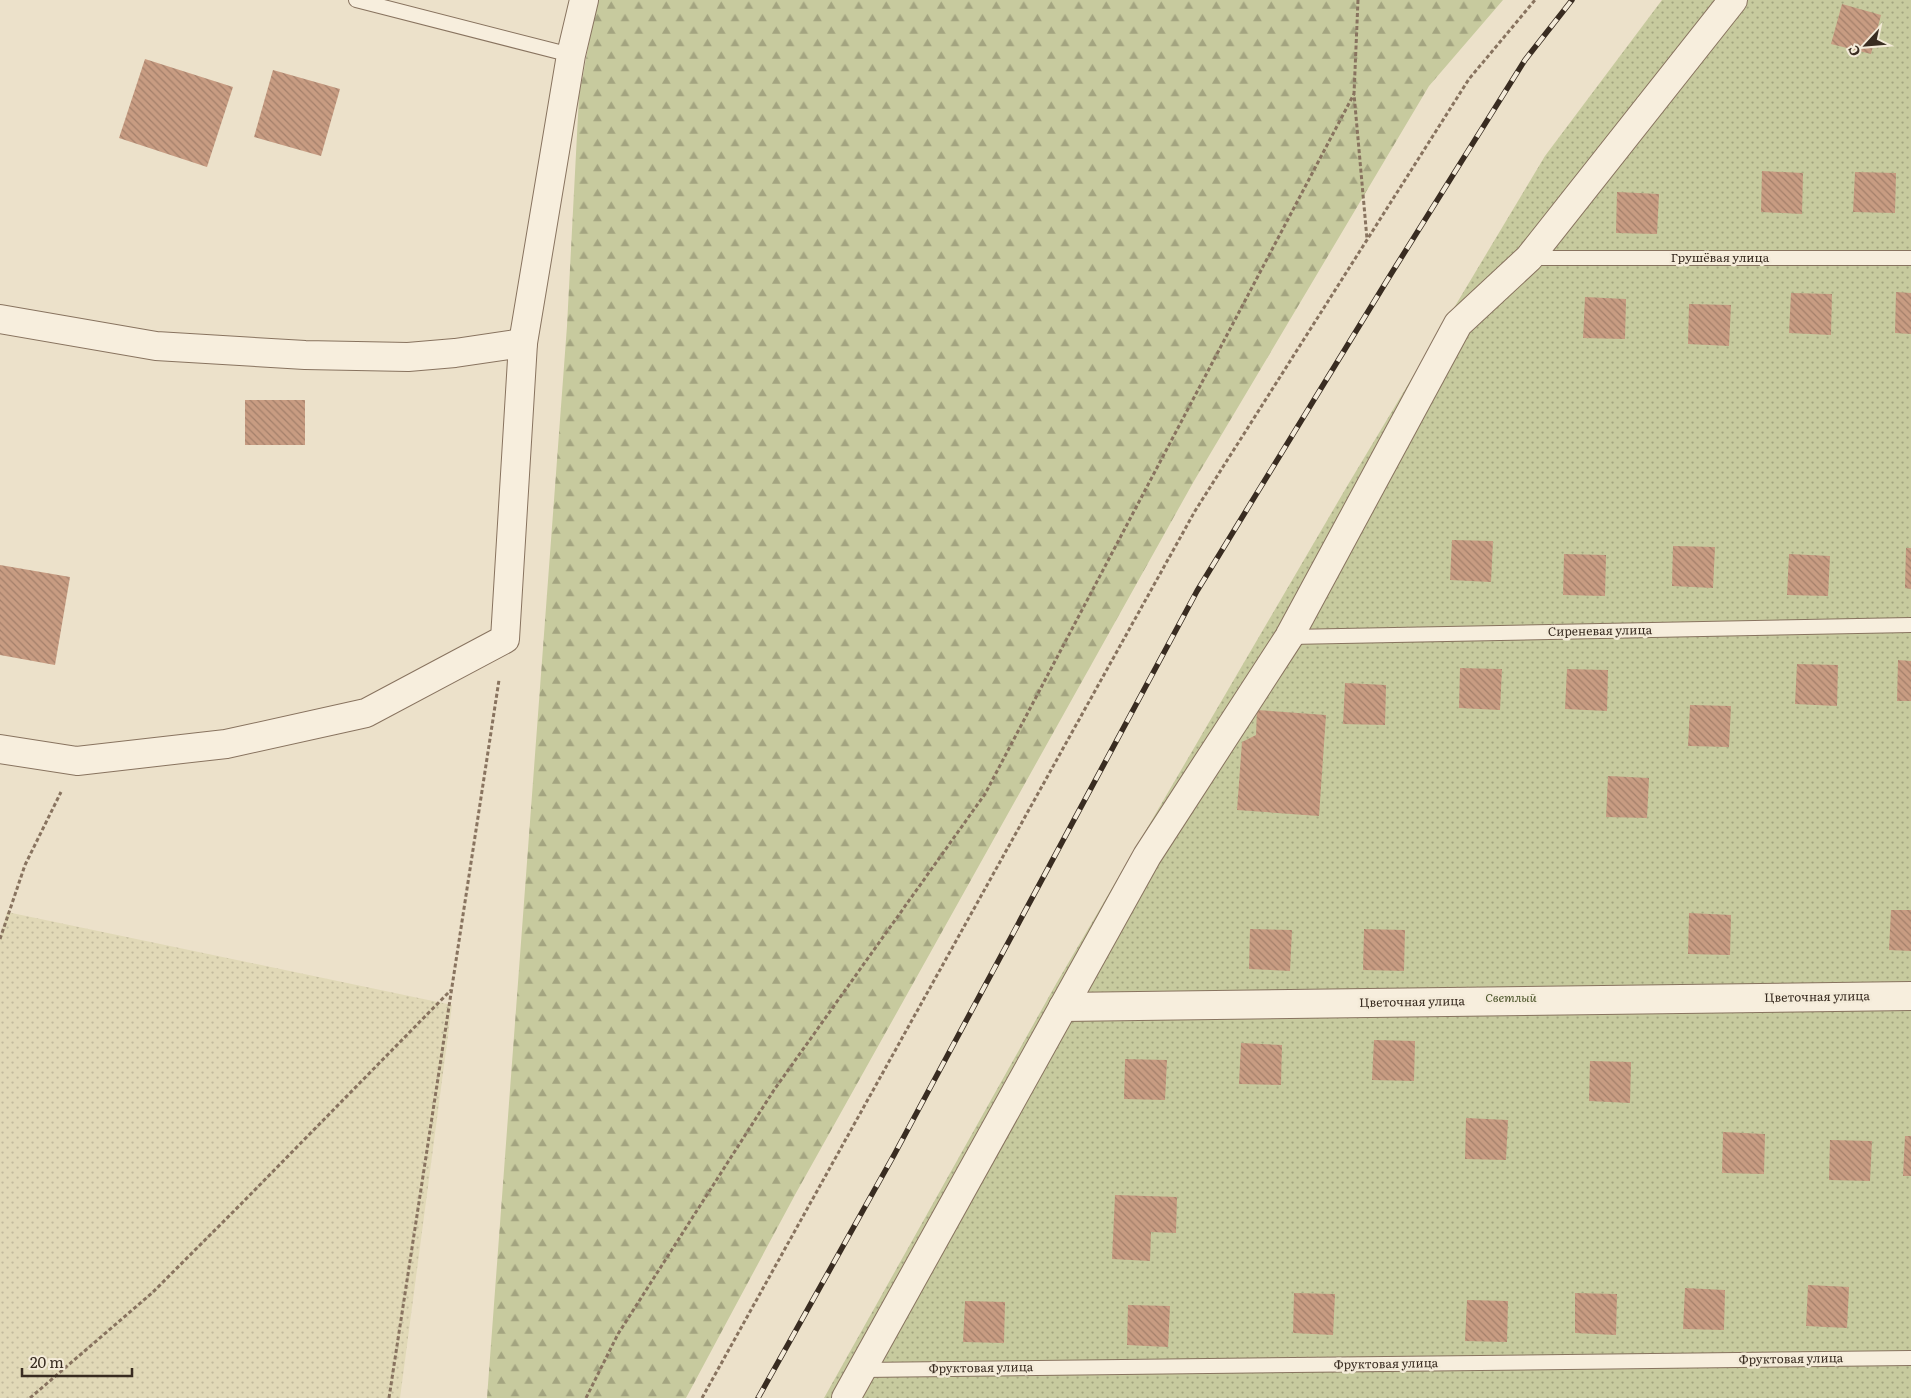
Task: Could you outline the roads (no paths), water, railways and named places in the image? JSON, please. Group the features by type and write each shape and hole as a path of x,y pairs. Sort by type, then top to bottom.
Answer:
{"street":[{"path":"0,749 77,761 226,744 366,713 505,639 523,343 571,55 584,0"},
{"path":"846,1398 1147,856 1288,636 1458,324 1529,258 1733,0"},
{"path":"0,318 156,346 305,355 408,357 455,353 523,343"},
{"name":"Цветочная улица","path":"1064,1007 1911,996"}],"lane":[{"path":"356,0 571,55"},
{"name":"Грушёвая улица","path":"1529,258 1911,258"},
{"name":"Сиреневая улица","path":"1288,636 1911,625"},
{"name":"Фруктовая улица","path":"861,1370 1911,1358"}],"railway":[{"path":"758,1398 894,1155 1197,591 1391,274 1525,60 1572,0"}],"park label":[{"name":"Светлый","path":"1511,998"}]}
